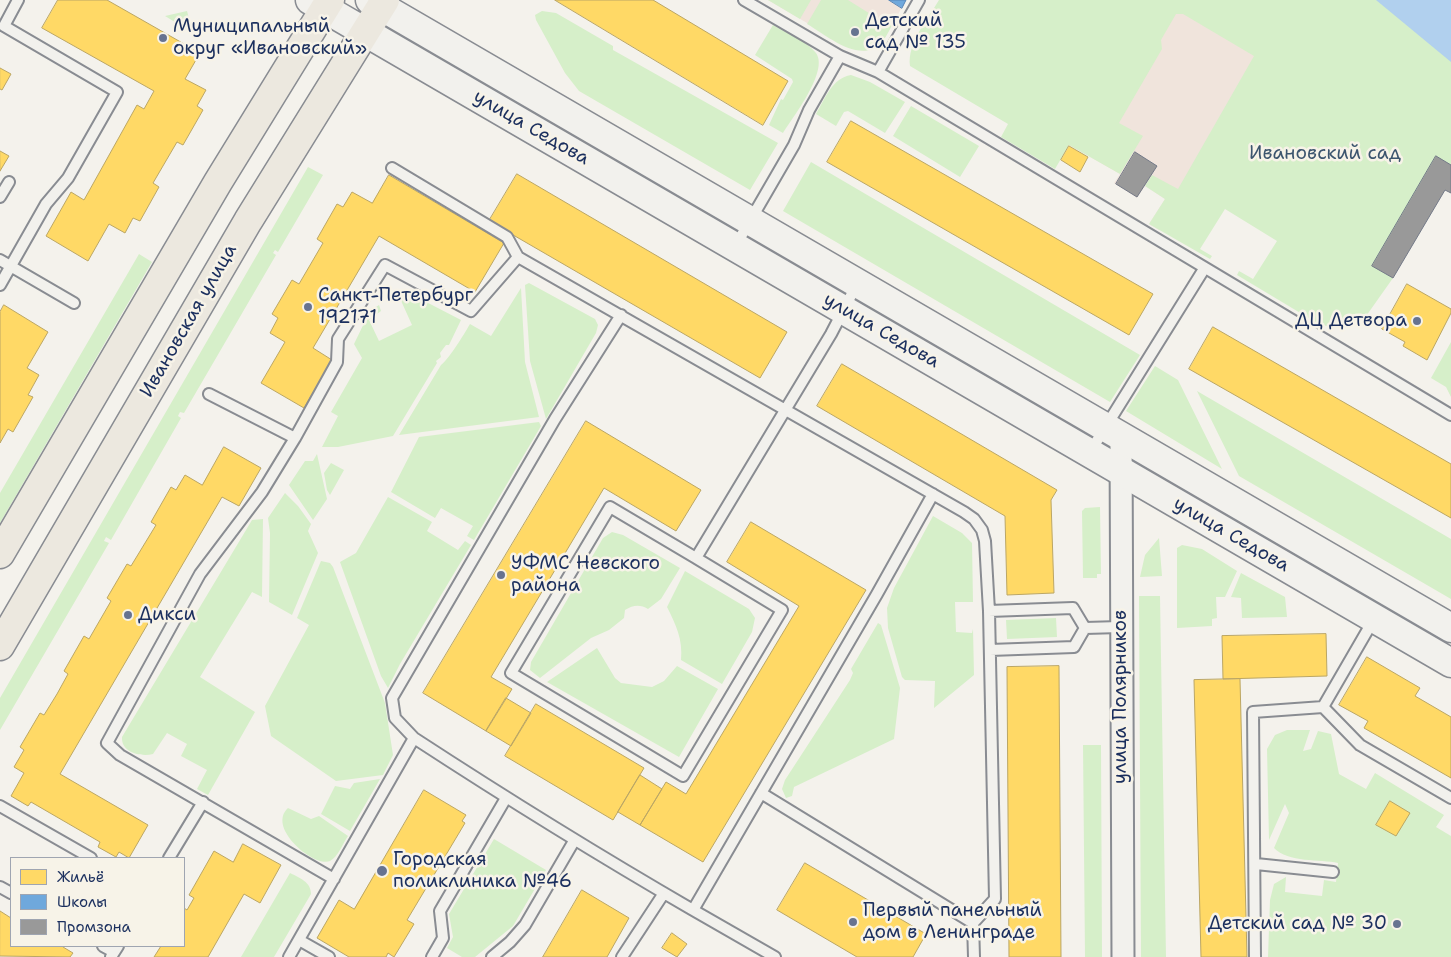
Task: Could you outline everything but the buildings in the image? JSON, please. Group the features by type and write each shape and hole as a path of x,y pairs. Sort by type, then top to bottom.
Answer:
{"main road":[{"name":"Ивановская улица","path":"0,646 248,221 366,33 379,2"},
{"name":"улица Седова","path":"379,2 1451,628"},
{"name":"улица Седова","path":"322,3 366,33 1451,664"},
{"path":"0,554 322,3"}],"street":[{"name":"улица Полярников","path":"1113,432 1121,471 1122,957"}],"lane":[{"path":"0,284 46,204 68,178 117,92 4,26 18,0"},
{"path":"744,0 840,56 878,72 1451,415"},
{"path":"878,72 919,0"},
{"path":"736,247 794,145 809,110 840,56"},
{"path":"392,168 507,237 518,257 933,494 969,516 982,530 985,541 989,611 995,899 974,923 974,957"},
{"path":"0,198 9,182"},
{"path":"334,880 120,755 107,743 200,574 262,492 295,438 337,362 338,339 385,265 472,311 518,257"},
{"path":"0,260 74,303"},
{"path":"1089,453 1113,432 1204,268"},
{"path":"696,558 831,334 842,309 858,283"},
{"path":"621,315 555,419 392,698 396,718 414,738 574,841 775,957"},
{"path":"209,394 295,438"},
{"path":"694,910 933,494"},
{"path":"610,507 696,558 782,610 683,776 511,673 610,507"},
{"path":"989,611 1073,608 1086,628"},
{"path":"1323,707 1374,618"},
{"path":"1086,628 1120,627"},
{"path":"990,650 1074,646 1086,628"},
{"path":"1255,957 1256,864 1253,712 1323,707 1360,745 1451,798"},
{"path":"289,957 414,738"},
{"path":"761,794 974,923"},
{"path":"432,957 443,938 440,911 506,798"},
{"path":"170,857 203,802"},
{"path":"0,806 88,857"},
{"path":"492,957 510,942 525,925 574,841"},
{"path":"1256,864 1333,872"},
{"path":"622,957 664,893"},
{"path":"299,940 329,957"}],"shaded area":[{"name":"Детский сад № 135","path":"768,0 906,0 883,41 865,51 846,46"},
{"path":"1151,0 1288,33 1159,230 1149,224 1165,199 1145,186 1137,198 1114,183 1120,174 1069,145"}],"green space":[{"path":"768,0 811,0 800,19"},
{"name":"Детский сад № 135","path":"821,0 848,0 880,20 888,20 893,23 878,46 860,51 851,49 832,40 807,24"},
{"name":"Ивановский сад","path":"939,0 1451,0 1451,165 1373,266 1393,278 1364,319 1349,326 1333,328 1317,323 1237,275 1239,271 1253,279 1277,241 1225,209 1200,249 1212,256 1210,259 1149,224 1165,199 1145,186 1152,175 1178,189 1254,56 1183,14 1176,14 1161,40 1162,49 1119,123 1143,136 1120,174 1069,145 1055,169 1001,137 1008,124 910,66 910,57 915,40"},
{"path":"187,11 193,33 165,16"},
{"path":"542,11 556,13 613,46 613,50 778,143 750,190 579,91 565,73 536,20 535,15"},
{"path":"773,25 807,45 816,53 819,61 818,71 808,94 783,133 769,125 781,99 783,100 793,82 792,79 755,55"},
{"path":"851,75 870,82 905,102 885,133 848,111 844,112 836,126 816,114 834,85 844,77"},
{"path":"911,106 979,146 960,177 893,136"},
{"path":"811,162 1140,355 1110,402 783,211"},
{"path":"308,167 323,175 278,252 275,250 273,253 276,255 184,413 180,412 178,416 181,418 111,540 106,537 104,541 109,543 0,730 0,698"},
{"path":"139,254 152,262 0,523 0,493"},
{"path":"529,283 595,319 598,325 596,333 546,419 530,361 525,285"},
{"path":"521,288 525,362 539,417 399,435 441,365 452,353 470,324 491,336"},
{"path":"405,291 461,320 449,345 446,345 440,353 441,357 436,361 437,363 393,436 338,447 322,447 338,416 331,412 362,358 354,344 370,311 379,305 381,311 369,320 379,341 412,325 398,294"},
{"path":"1451,342 1451,397 1446,387 1431,378"},
{"path":"1155,366 1178,380 1222,469 1126,411"},
{"path":"1197,391 1451,539 1451,599 1239,476"},
{"path":"539,422 541,426 474,540 467,536 473,526 441,508 435,518 391,492 419,437"},
{"path":"317,454 327,499 313,520 289,485 305,461 313,461"},
{"path":"331,463 344,470 330,495 327,490 324,473"},
{"path":"285,493 298,506 311,524 308,531 318,553 292,615 269,602 270,533 268,518"},
{"path":"388,497 432,522 427,531 458,550 465,541 471,545 400,664 388,688 381,676 340,562 356,553"},
{"path":"1100,507 1101,574 1097,574 1097,578 1083,578 1082,511 1085,508"},
{"path":"933,516 962,533 972,543 973,602 955,602 956,632 972,633 973,629 974,675 934,708 935,681 905,680 902,677 888,628 887,608 894,588"},
{"path":"263,519 262,597 252,592 200,677 255,712 208,795 197,789 207,770 181,756 187,744 167,733 153,754 143,755 128,750 122,737 252,520"},
{"path":"612,532 623,535 680,568 661,599 648,609 636,606 625,610 624,618 609,630 591,638 540,678 530,670 531,662 603,538"},
{"path":"1159,538 1162,576 1140,577 1145,555"},
{"path":"1182,545 1202,549 1237,571 1225,597 1216,597 1217,618 1212,619 1212,626 1177,628 1177,548"},
{"path":"321,561 330,563 333,567 385,703 393,755 383,775 336,781 271,736 265,706 309,625 297,618"},
{"path":"685,571 749,609 755,618 752,632 722,684 681,660 680,639 667,607"},
{"path":"1241,573 1285,597 1287,617 1242,618 1241,598 1231,597"},
{"path":"1139,596 1160,596 1166,957 1141,957"},
{"path":"1056,618 1057,637 1007,639 1006,620"},
{"path":"878,623 881,625 900,688 894,739 794,787 792,796 786,798 782,789 785,780 850,680 853,673 851,669"},
{"path":"597,648 615,678 621,683 652,687 664,681 677,666 718,689 679,757 547,682"},
{"path":"1287,730 1310,730 1303,751 1311,749 1318,731 1331,734 1339,774 1366,789 1375,773 1444,815 1436,827 1451,836 1451,957 1268,957 1270,900 1274,884 1286,877 1285,892 1322,896 1324,880 1336,882 1338,863 1287,856 1274,848 1289,813 1285,804 1269,840 1267,749 1275,735"},
{"path":"1083,745 1101,745 1102,957 1085,957"},
{"path":"380,779 350,831 321,814 335,786 350,789 354,783"},
{"path":"288,808 311,819 319,816 348,836 333,859 323,862 304,853 295,845 283,826 283,816"},
{"path":"494,839 546,870 513,926 475,957 462,957 447,948 453,937 449,914"},
{"path":"290,873 307,883 311,894 274,957 241,957"}],"water":[{"path":"1376,0 1451,0 1451,62"}],"place":[{"name":"Детский сад № 135","path":"855,32"},
{"name":"Муниципальный округ «Ивановский»","path":"163,38"},
{"name":"Санкт-Петербург 192171","path":"308,307"},
{"name":"ДЦ Детвора","path":"1417,321"},
{"name":"УФМС Невского района","path":"501,575"},
{"name":"Дикси","path":"128,615"},
{"name":"Городская поликлиника №46","path":"382,871"},
{"name":"Первый панельный дом в Ленинграде","path":"853,922"},
{"name":"Детский сад № 30","path":"1397,924"}]}
